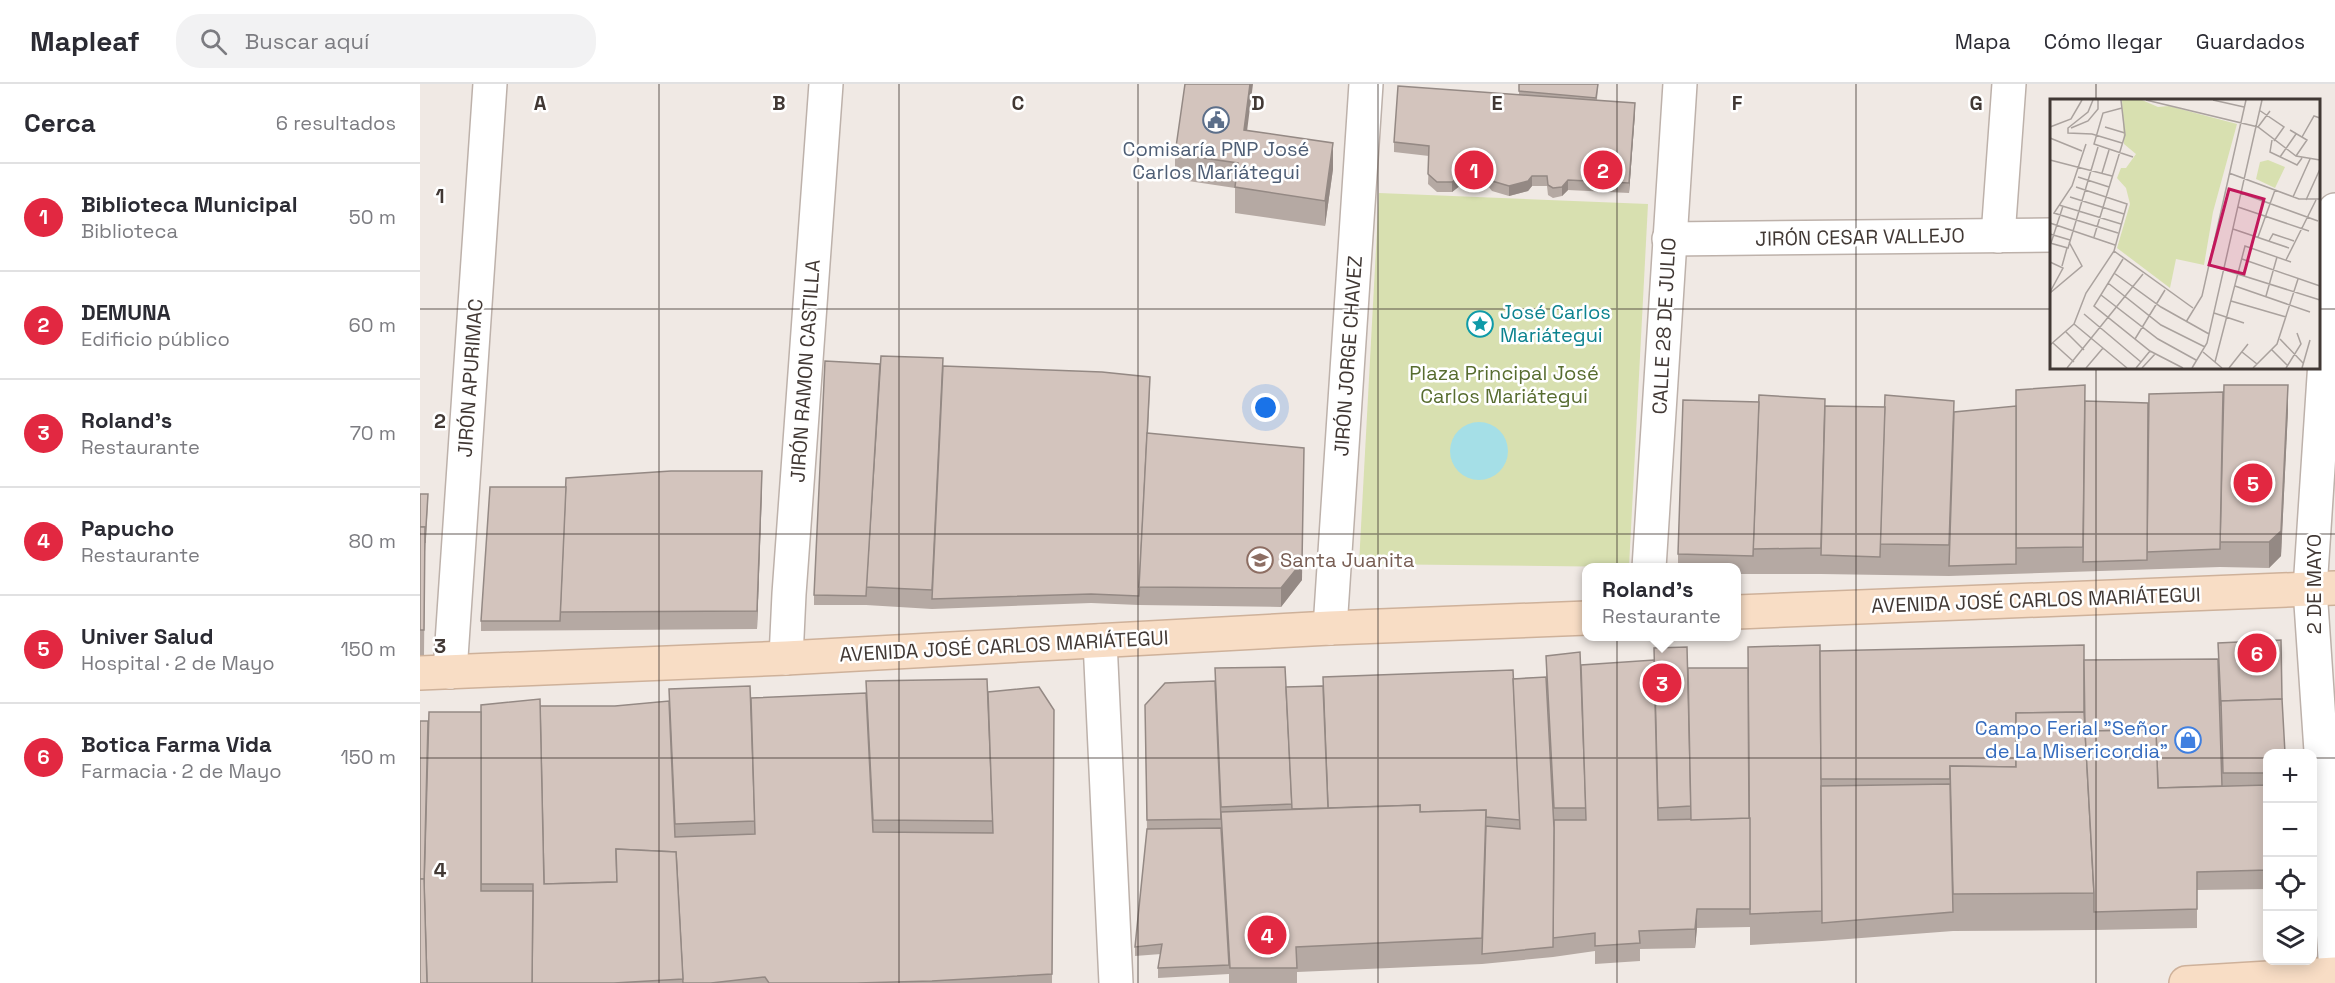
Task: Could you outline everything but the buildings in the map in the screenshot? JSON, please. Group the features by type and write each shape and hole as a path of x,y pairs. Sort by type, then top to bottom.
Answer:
{"main road":[{"name":"AVENIDA JOSÉ CARLOS MARIÁTEGUI","path":"1741,612 2323,589"},
{"name":"AVENIDA JOSÉ CARLOS MARIÁTEGUI","path":"435,672 786,658 1330,628 1582,618"},
{"path":"2186,983 2335,974"}],"street":[{"name":"JIRÓN APURIMAC","path":"435,672 490,84"},
{"name":"JIRÓN RAMON CASTILLA","path":"786,658 826,84"},
{"name":"JIRÓN JORGE CHAVEZ","path":"1330,628 1366,84"},
{"name":"CALLE 28 DE JULIO","path":"1649,563 1680,84"},
{"path":"1998,236 2009,84"},
{"name":"2 DE MAYO","path":"2331,224 2323,589 2335,957"},
{"name":"JIRÓN CESAR VALLEJO","path":"1669,239 2050,235"},
{"path":"1100,641 1116,983"}],"green space":[{"name":"Plaza Principal José Carlos Mariátegui","path":"1379,193 1648,204 1629,563 1582,563 1582,566 1359,564"}],"water":[{"path":"1473,422 1485,422 1500,430 1508,445 1508,457 1500,472 1485,480 1473,480 1458,472 1450,457 1450,445 1458,430"}],"place":[{"name":"Comisaría PNP José Carlos Mariátegui","path":"1216,120"},
{"name":"Biblioteca Municipal","path":"1474,170"},
{"name":"DEMUNA","path":"1603,170"},
{"name":"José Carlos Mariátegui","path":"1480,324"},
{"name":"Univer Salud","path":"2253,483"},
{"name":"Santa Juanita","path":"1260,560"},
{"name":"Botica Farma Vida","path":"2257,653"},
{"name":"Roland's","path":"1662,683"},
{"name":"Campo Ferial \"Señor de La Misericordia\"","path":"2188,740"},
{"name":"Papucho","path":"1267,935"}]}
